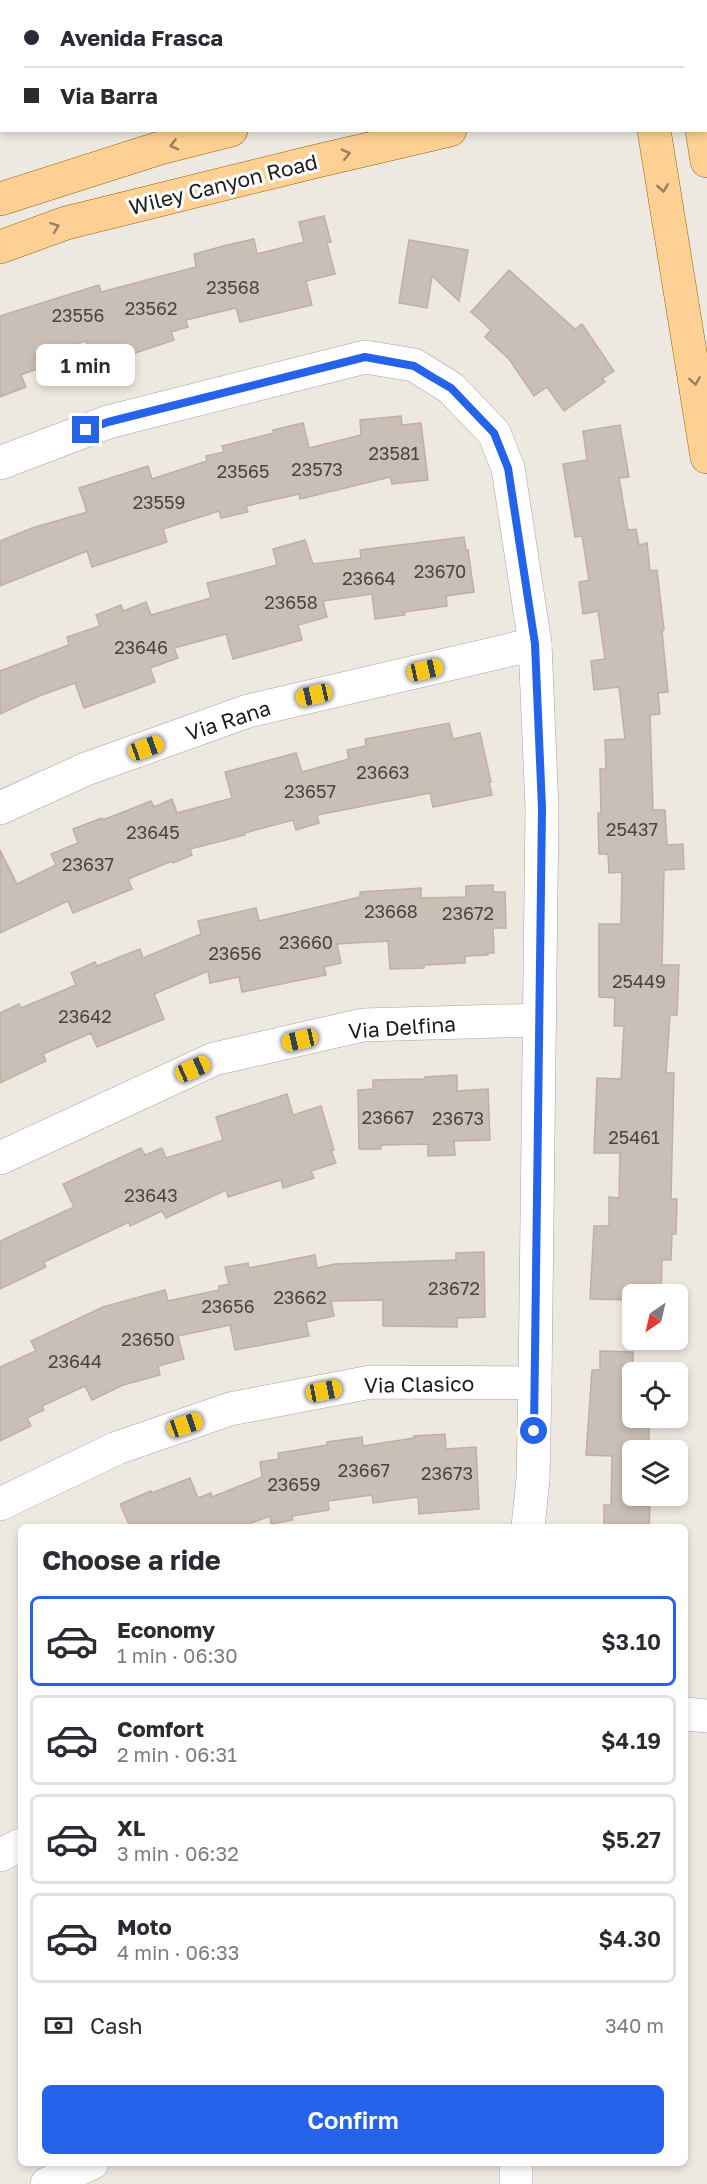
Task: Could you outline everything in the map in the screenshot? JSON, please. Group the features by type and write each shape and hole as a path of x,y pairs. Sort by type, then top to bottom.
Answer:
{"main road":[{"path":"0,199 160,148 223,132"},
{"name":"Wiley Canyon Road","path":"0,247 66,223 441,132"},
{"path":"654,132 707,457"},
{"path":"702,132 707,161"}],"street":[{"path":"0,463 108,422 365,357 414,366 451,388 494,433 508,468 535,644 542,808 535,1383 533,1479 528,1524"},
{"name":"Via Rana","path":"0,808 86,770 248,711 535,644"},
{"name":"Via Delfina","path":"0,1158 214,1059 363,1025 540,1020"},
{"name":"Via Clasico","path":"0,1504 117,1448 230,1409 371,1382 535,1383"},
{"path":"688,1714 707,1716"},
{"path":"0,1855 18,1846"},
{"path":"47,2184 86,2166"},
{"path":"516,2166 516,2184"}],"building":[{"path":"324,216 331,242 327,243 335,274 306,281 312,305 240,322 236,308 186,320 188,327 171,332 174,340 93,367 86,341 35,356 39,368 21,375 26,387 0,397 0,316 99,285 101,292 196,267 194,254 227,245 254,239 257,254 304,242 299,222"},
{"path":"409,240 468,250 459,301 432,276 427,308 399,303"},
{"path":"509,270 575,329 582,324 614,371 602,379 605,382 564,411 547,387 534,396 509,359 485,337 491,330 471,312"},
{"path":"401,416 402,425 421,423 428,480 392,484 390,477 300,499 299,494 246,506 248,512 221,518 219,511 163,529 167,542 92,567 87,551 0,586 0,541 32,528 87,512 79,488 148,466 152,479 207,461 206,456 224,452 222,446 303,423 309,448 361,435 360,420"},
{"path":"620,425 629,477 619,478 628,530 636,529 639,545 647,543 650,571 657,570 668,692 658,693 660,714 650,715 653,810 665,810 667,845 683,844 684,869 664,870 662,965 679,965 677,1015 670,1015 666,1073 674,1073 671,1199 677,1199 676,1234 672,1234 671,1260 662,1260 661,1284 622,1284 622,1300 590,1299 594,1226 609,1226 609,1197 619,1198 620,1153 594,1153 597,1078 621,1079 624,1026 614,1026 615,998 599,997 599,924 621,924 622,872 609,873 608,854 599,854 600,769 606,769 605,740 625,739 619,687 594,690 591,661 605,659 598,611 583,614 579,582 589,580 582,536 575,537 563,464 587,460 583,431"},
{"path":"464,537 474,592 446,596 447,606 375,619 372,594 323,601 327,617 298,625 302,640 233,659 226,634 174,648 178,658 150,668 155,682 84,708 75,683 0,714 0,671 69,645 67,637 100,626 96,615 121,605 123,611 146,602 151,615 211,598 207,583 277,565 273,549 305,540 313,564 361,558 360,550"},
{"path":"449,723 453,739 480,733 492,795 433,807 430,793 317,815 319,823 296,830 293,820 245,833 245,835 190,849 192,855 128,879 132,889 73,913 68,901 0,933 0,850 17,884 56,865 51,854 78,843 73,829 151,801 154,807 172,799 177,813 232,798 225,772 296,753 302,772 349,759 347,750 366,746 365,739"},
{"path":"493,885 493,892 505,892 506,928 493,928 494,953 465,956 465,963 390,969 388,941 337,944 341,963 324,967 326,975 242,992 239,977 210,983 208,971 154,994 164,1019 97,1047 91,1033 43,1054 46,1061 0,1083 0,1013 19,1004 21,1008 76,985 71,973 95,962 97,966 140,949 143,958 201,934 198,921 256,908 259,921 360,897 360,892 421,888 421,898 466,897 466,886"},
{"path":"457,1075 457,1091 488,1089 490,1140 454,1141 455,1155 428,1156 428,1144 381,1145 381,1149 359,1149 358,1090 373,1089 373,1080 425,1079 425,1077"},
{"path":"287,1094 293,1115 321,1106 336,1163 311,1171 314,1178 283,1188 281,1180 228,1197 226,1190 166,1218 162,1211 130,1226 129,1222 44,1262 46,1267 0,1289 0,1241 74,1207 63,1184 141,1148 145,1155 162,1148 166,1158 223,1140 216,1117"},
{"path":"484,1252 485,1317 457,1318 457,1327 383,1326 383,1300 331,1301 334,1316 306,1322 309,1336 235,1350 230,1325 178,1336 184,1359 158,1366 160,1375 123,1385 92,1400 85,1386 42,1406 44,1410 27,1418 31,1426 0,1441 0,1367 36,1351 31,1341 103,1307 165,1290 168,1301 219,1290 219,1286 229,1284 225,1267 248,1263 249,1268 315,1255 317,1268 335,1264 456,1260 456,1253"},
{"path":"600,1351 633,1352 633,1362 622,1362 622,1428 649,1428 649,1440 622,1440 622,1506 650,1506 649,1524 604,1524 604,1505 611,1505 612,1456 586,1455 592,1370 600,1370"},
{"path":"445,1434 446,1449 476,1447 479,1509 419,1514 418,1497 373,1503 372,1495 328,1501 329,1510 292,1516 293,1520 271,1524 270,1516 249,1524 129,1524 120,1504 190,1478 198,1498 211,1493 212,1497 262,1477 260,1462 279,1459 278,1453 362,1437 363,1446 414,1438 414,1436"}],"route":[{"path":"86,430 108,422 365,357 414,366 451,388 494,433 508,468 535,644 542,808 534,1431"}]}
